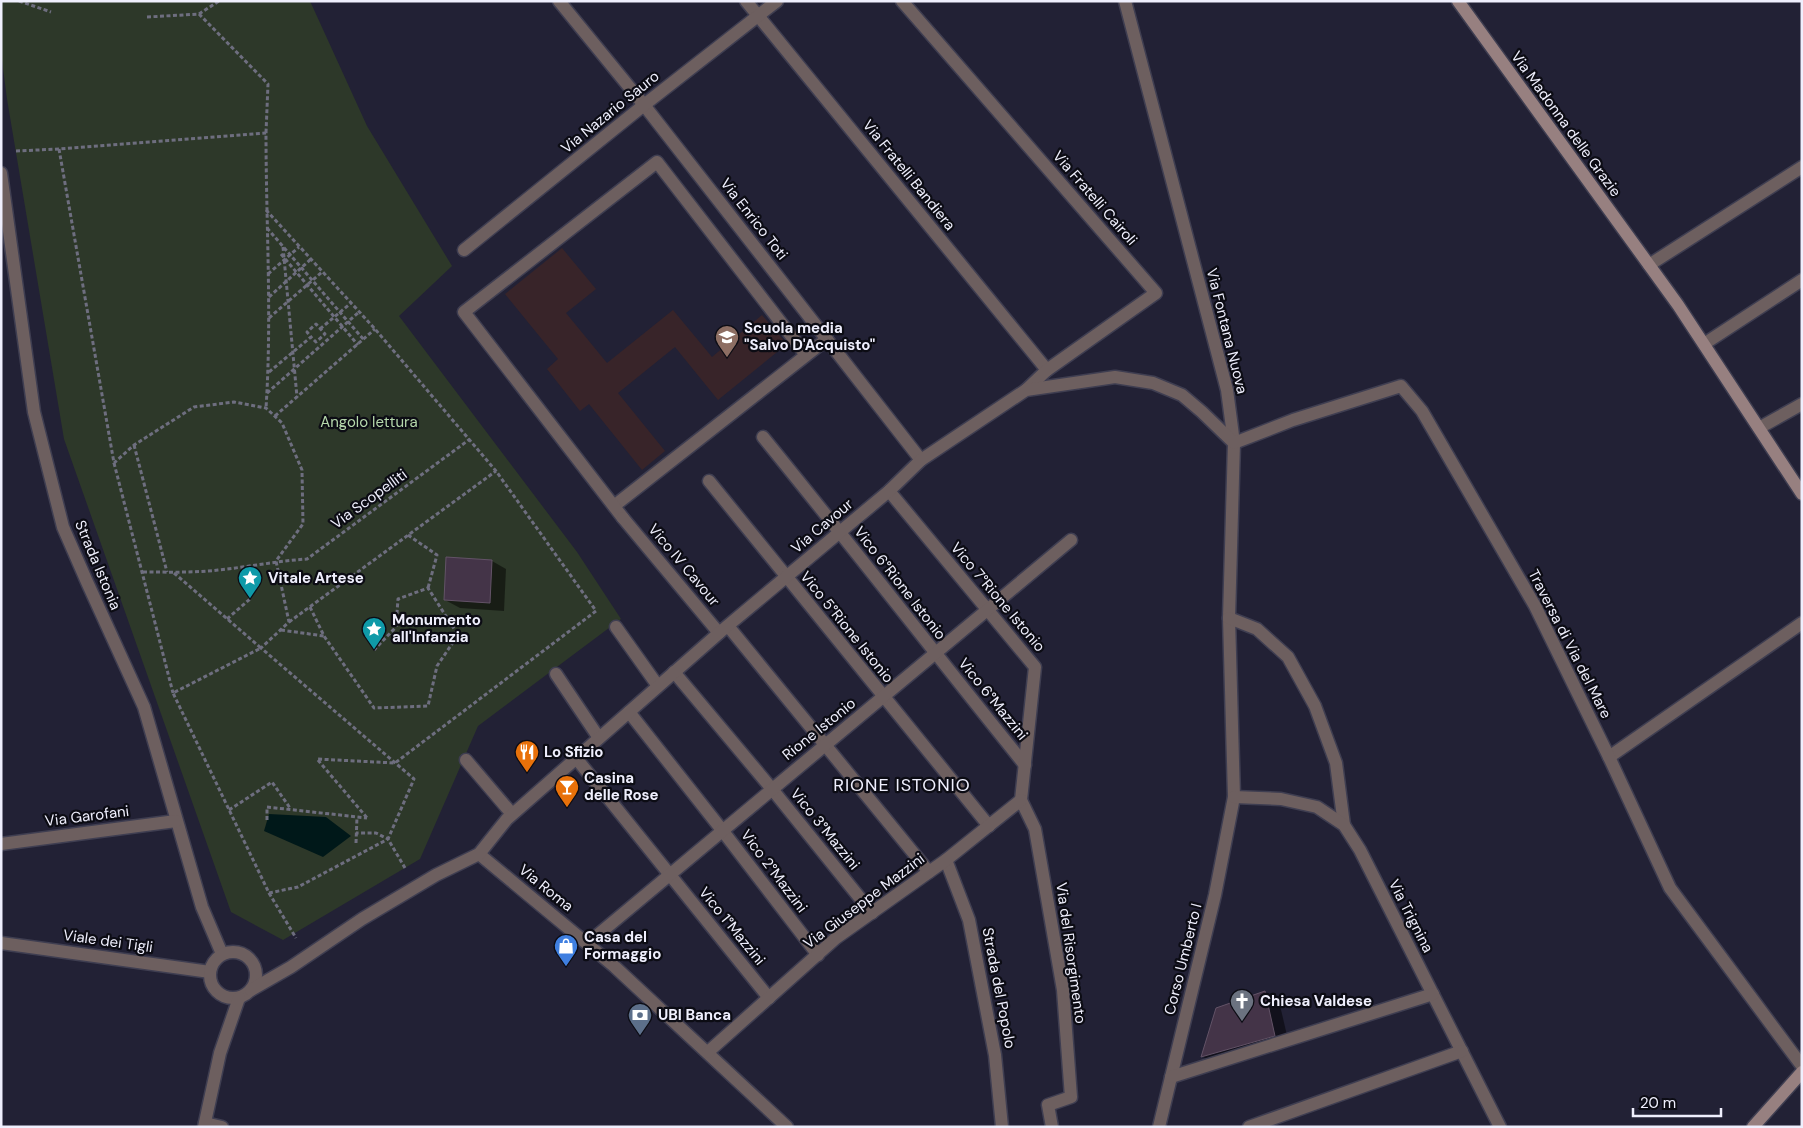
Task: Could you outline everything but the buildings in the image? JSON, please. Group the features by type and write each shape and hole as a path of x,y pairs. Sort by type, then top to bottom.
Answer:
{"main road":[{"name":"Via Madonna delle Grazie","path":"1458,1 1649,265 1704,344 1802,494"},
{"path":"1753,1127 1802,1072"}],"street":[{"name":"Via Enrico Toti","path":"559,1 644,105 921,460"},
{"name":"Via Fratelli Bandiera","path":"746,1 1047,370"},
{"name":"Via Nazario Sauro","path":"464,250 777,1"},
{"name":"Via Fratelli Cairoli","path":"902,1 1156,293 1047,370 1026,390"},
{"name":"Via Fontana Nuova","path":"1125,1 1228,390 1234,443 1229,618 1234,797"},
{"name":"Vico IV Cavour","path":"806,355 657,162 464,312 614,506 825,744 929,872"},
{"path":"1649,265 1802,167"},
{"name":"Strada Istonia","path":"1,173 34,412 63,526 144,707 202,907 222,954"},
{"path":"1704,344 1802,280"},
{"path":"614,506 827,339"},
{"name":"Via Cavour","path":"479,854 512,814 723,629 889,491 921,460 1026,390 1115,378 1153,382 1182,395 1234,443"},
{"name":"Traversa di Via del Mare","path":"1234,443 1293,420 1401,386 1422,411 1535,606 1609,757 1670,888 1802,1066"},
{"path":"1759,428 1802,404"},
{"name":"Vico 6°Rione Istonio","path":"763,438 840,532 935,654"},
{"name":"Vico 5°Rione Istonio","path":"709,481 989,826"},
{"name":"Vico 7°Rione Istonio","path":"889,491 1034,667 1021,800"},
{"name":"Rione Istonio","path":"588,943 1071,540"},
{"path":"1229,618 1257,629 1288,657 1293,665 1315,706 1336,764 1344,825"},
{"path":"1609,757 1802,623"},
{"path":"616,627 658,686"},
{"name":"Vico 6°Mazzini","path":"935,654 1025,765"},
{"name":"Vico 3°Mazzini","path":"674,672 772,788 872,913"},
{"path":"556,674 599,738"},
{"name":"Vico 2°Mazzini","path":"629,712 818,955"},
{"name":"Vico 1°Mazzini","path":"576,758 769,998"},
{"path":"466,760 512,814"},
{"name":"Via Trignina","path":"1234,797 1281,799 1317,807 1344,825 1360,850 1500,1127"},
{"name":"Corso Umberto I","path":"1159,1127 1215,895 1234,797"},
{"name":"Via Giuseppe Mazzini","path":"708,1052 836,938 946,860 1021,800"},
{"name":"Via del Risorgimento","path":"1021,800 1035,829 1063,990 1071,1097 1048,1105 1052,1127"},
{"name":"Via Garofani","path":"1,844 176,821"},
{"path":"222,1127 205,1125 220,1053 239,998 362,919 436,875 479,854"},
{"name":"Via Roma","path":"479,854 588,943 708,1052 786,1127"},
{"name":"Strada del Popolo","path":"946,860 969,920 995,1055 1002,1127"},
{"name":"Viale dei Tigli","path":"1,943 210,972"},
{"path":"239,998 224,996 212,986 210,972 216,958 222,954 236,951 243,953 254,963 257,977 251,990"},
{"path":"1171,1077 1433,994"},
{"path":"1248,1127 1462,1052"}],"path":[{"path":"19,1 51,12"},
{"path":"147,17 199,14 219,1"},
{"path":"199,14 268,84 266,227 269,318 266,408"},
{"path":"16,151 266,133"},
{"path":"59,149 114,463 173,693 269,893 307,956"},
{"path":"266,210 375,329 470,439 496,471 596,612 395,763 317,759 368,818 267,807 267,820"},
{"path":"266,227 364,340"},
{"path":"283,247 297,397"},
{"path":"268,274 299,247"},
{"path":"281,254 358,344"},
{"path":"268,298 311,259"},
{"path":"269,318 322,272"},
{"path":"320,329 351,303"},
{"path":"267,394 359,312"},
{"path":"316,324 325,334 316,342 311,336 307,332 316,324"},
{"path":"275,416 375,329"},
{"path":"268,372 311,336"},
{"path":"114,463 134,444 194,407 234,402 266,408 275,416 282,423 302,470 303,524 276,561 256,566 216,570 143,572"},
{"name":"Via Scopelliti","path":"276,561 307,558 470,439"},
{"path":"134,444 167,572"},
{"path":"173,693 261,648 289,622 496,471"},
{"path":"310,607 324,636 374,708 428,706 437,666 458,635 428,588 437,555 408,535"},
{"path":"276,561 289,622"},
{"path":"174,572 414,779 388,839 298,887 269,893"},
{"path":"374,650 396,627 398,599 428,588"},
{"path":"227,619 250,599"},
{"path":"280,630 324,636"},
{"path":"229,810 272,782 290,809"},
{"path":"356,843 357,817"},
{"path":"356,833 376,833 388,839 416,887"}],"shaded area":[{"name":"Scuola media \"Salvo D'Acquisto\"","path":"562,248 596,289 566,313 607,363 673,310 712,357 762,315 787,344 718,400 675,347 618,393 665,451 642,470 589,404 580,411 547,369 558,359 505,294"},
{"path":"269,814 326,817 351,836 323,857 264,831"}],"green space":[{"name":"Angolo lettura","path":"1,1 310,1 367,126 452,266 399,316 577,552 621,619 478,726 420,859 283,940 231,912 64,439 7,99 1,53"}],"place":[{"name":"Scuola media \"Salvo D'Acquisto\"","path":"727,358"},
{"name":"Vitale Artese","path":"250,599"},
{"name":"Monumento all'Infanzia","path":"374,650"},
{"name":"Lo Sfizio","path":"527,773"},
{"name":"Casina delle Rose","path":"567,808"},
{"name":"Casa del Formaggio","path":"566,967"},
{"name":"Chiesa Valdese","path":"1242,1022"},
{"name":"UBI Banca","path":"640,1036"}],"district":[{"name":"RIONE ISTONIO","path":"902,785"}]}
